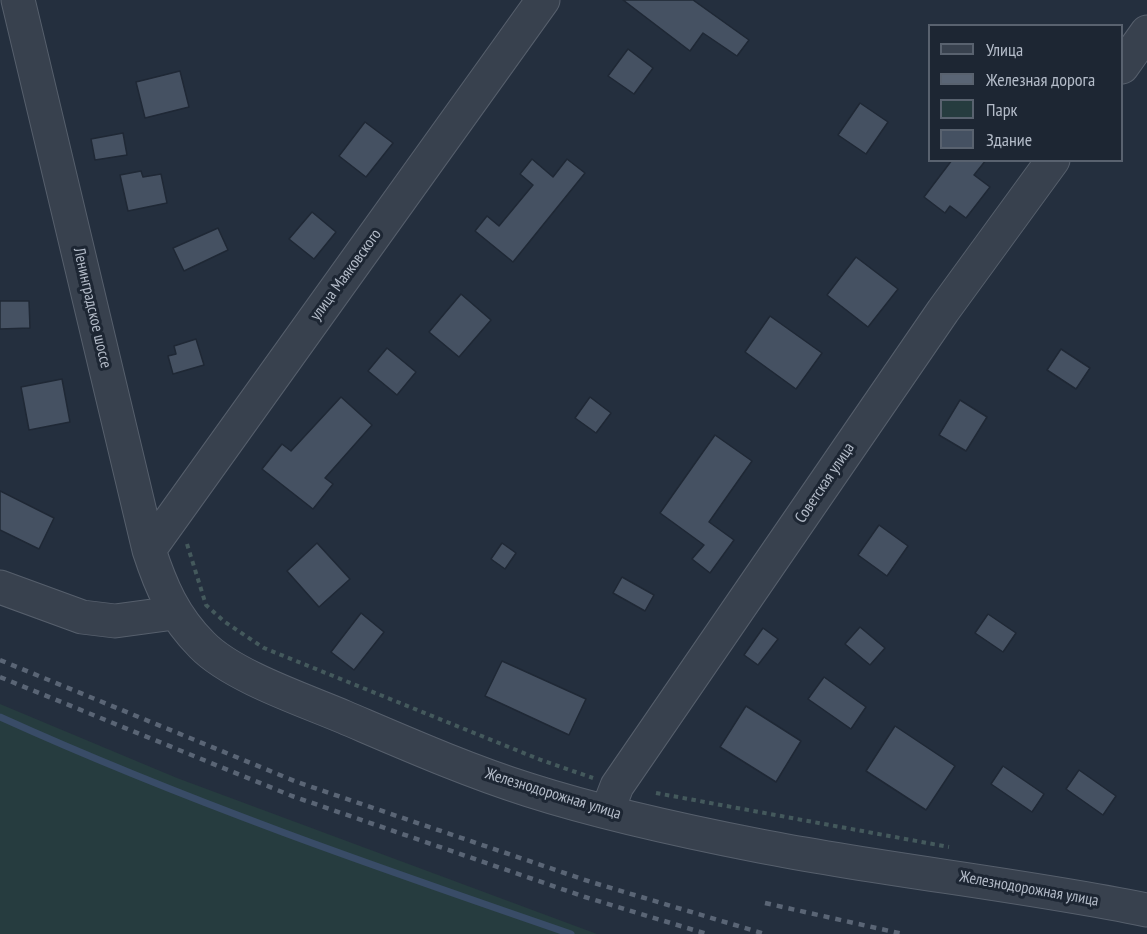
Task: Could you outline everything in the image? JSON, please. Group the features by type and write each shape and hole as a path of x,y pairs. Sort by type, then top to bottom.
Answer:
{"street":[{"name":"Ленинградское шоссе","path":"18,0 149,550 160,584 174,613"},
{"name":"улица Маяковского","path":"149,550 543,0"},
{"path":"1123,65 1147,32"},
{"name":"Советская улица","path":"607,812 617,786 630,766 937,321 1052,162"},
{"path":"0,587 82,617 115,621 174,613"},
{"name":"Железнодорожная улица","path":"174,613 204,648 252,678 444,760 529,790 607,812 760,846 932,872 1146,909"}],"green space":[{"path":"0,704 177,778 597,934 0,934"}],"building":[{"path":"623,0 693,0 749,40 737,56 703,33 690,51"},
{"path":"628,49 653,68 634,94 608,76"},
{"path":"180,71 189,107 145,118 136,82"},
{"path":"860,103 888,122 866,154 838,135"},
{"path":"365,122 393,143 366,177 339,156"},
{"path":"123,133 127,155 95,160 91,139"},
{"path":"532,159 553,177 567,159 585,173 513,262 475,231 487,216 499,226 533,185 520,174"},
{"path":"950,162 984,162 974,175 990,187 966,218 950,206 945,213 924,197"},
{"path":"141,171 143,177 161,174 167,203 128,211 120,175"},
{"path":"312,212 336,232 314,259 289,239"},
{"path":"218,228 228,250 184,271 173,248"},
{"path":"856,257 898,289 868,327 827,295"},
{"path":"461,294 491,320 459,357 429,332"},
{"path":"0,301 29,301 30,328 0,329"},
{"path":"770,316 822,353 796,389 745,352"},
{"path":"196,339 204,365 173,374 168,356 176,354 174,346"},
{"path":"387,348 416,372 397,395 368,371"},
{"path":"1061,349 1090,368 1076,389 1047,370"},
{"path":"62,379 70,422 29,430 21,387"},
{"path":"341,397 372,425 325,478 333,484 313,509 262,469 282,444 291,451"},
{"path":"590,397 611,413 596,433 575,418"},
{"path":"960,400 987,417 966,451 939,435"},
{"path":"715,435 752,461 709,522 734,540 710,573 692,559 704,545 660,513"},
{"path":"0,491 54,518 39,549 0,530"},
{"path":"879,525 908,546 887,576 858,555"},
{"path":"317,543 350,579 319,607 287,571"},
{"path":"502,543 516,553 505,569 491,559"},
{"path":"622,577 654,595 645,611 613,593"},
{"path":"361,613 384,632 354,670 331,652"},
{"path":"988,614 1016,633 1003,652 975,633"},
{"path":"860,627 885,648 870,665 845,644"},
{"path":"763,628 778,639 758,665 744,655"},
{"path":"502,661 586,699 569,735 485,696"},
{"path":"824,677 866,707 851,729 808,699"},
{"path":"746,706 801,741 776,782 720,747"},
{"path":"895,726 955,766 926,810 866,771"},
{"path":"1003,766 1044,794 1032,812 991,784"},
{"path":"1079,770 1116,796 1103,815 1066,789"}],"waterway":[{"path":"0,717 211,805 571,934"}],"railway":[{"path":"0,660 297,782 591,882 765,934"},
{"path":"0,677 292,796 585,897 707,934"},
{"path":"765,903 903,934"}]}
